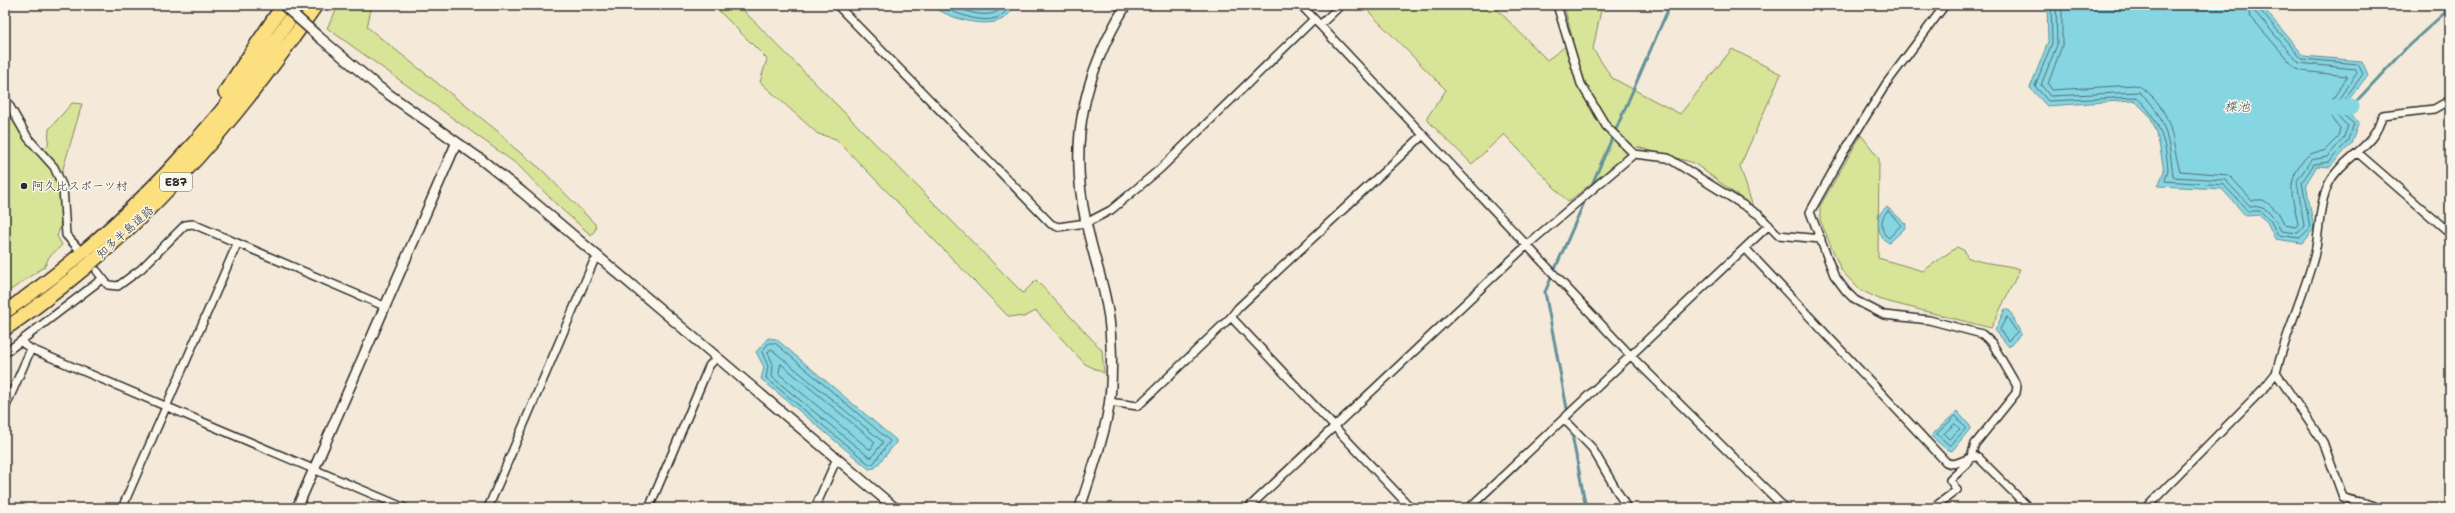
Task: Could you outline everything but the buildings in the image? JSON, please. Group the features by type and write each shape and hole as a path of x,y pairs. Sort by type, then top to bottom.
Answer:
{"highway":[{"path":"185,151 194,133 226,92 283,5"},
{"name":"知多半島道路","path":"5,312 104,234 151,188 185,151 252,72 299,5"},
{"name":"知多半島道路","path":"5,329 72,278 151,209 232,120 316,5"}],"street":[{"path":"283,5 380,88 456,144 483,161 522,192 716,358 895,508"},
{"path":"837,5 1051,224 1058,227 1086,223 1111,210 1160,169 1314,18"},
{"path":"1080,508 1102,438 1109,402 1111,372 1110,326 1086,223 1081,194 1078,153 1083,107 1094,69 1113,27 1126,5"},
{"path":"1301,5 1630,355 1785,508"},
{"path":"1320,25 1341,5"},
{"path":"1557,5 1581,84 1592,105 1606,126 1634,154 1668,158 1759,215 1778,235 1821,239"},
{"path":"1933,508 1957,490 1950,480 1969,462 1969,456 1975,444 2018,391 2017,386 1992,343 1982,334 1973,330 1929,320 1884,315 1855,300 1834,275 1811,216 1812,206 1886,84 1945,5"},
{"path":"5,98 28,138 54,167 63,187 66,235 77,247"},
{"path":"2146,508 2264,388 2276,373 2314,257 2324,196 2329,183 2335,174 2358,153 2374,135 2382,115 2434,109 2450,100"},
{"path":"1109,402 1138,406 1231,317 1238,308 1423,135"},
{"path":"297,508 456,144"},
{"path":"2358,153 2450,233"},
{"path":"1248,508 1527,245 1634,154"},
{"path":"97,271 102,279 113,286 125,282 185,225 193,224 384,306"},
{"path":"1469,508 1769,225"},
{"path":"122,508 168,407 237,244"},
{"path":"1745,248 1946,462 1956,464 1969,456 1978,457 2029,508"},
{"path":"488,508 593,264 598,258"},
{"path":"5,352 21,342 102,279"},
{"path":"1231,317 1412,508"},
{"path":"21,342 31,349 405,508"},
{"path":"5,408 31,349"},
{"path":"650,508 709,366 716,358"},
{"path":"2276,373 2324,442 2343,497 2351,502 2365,503 2378,508"},
{"path":"1564,418 1592,448 1627,508"},
{"path":"815,508 837,458"}],"green space":[{"path":"339,5 372,5 367,27 500,133 513,147 541,169 595,224 596,229 591,235 559,207 518,165 327,28"},
{"path":"713,5 738,5 1023,293 1036,280 1102,350 1104,373 1085,364 1036,311 1024,317 1008,316 836,139 818,134 760,82 767,59"},
{"path":"1362,5 1493,5 1547,60 1573,41 1564,5 1602,5 1593,49 1612,78 1680,114 1732,49 1781,74 1740,166 1753,207 1694,163 1637,147 1568,202 1504,134 1472,164 1426,119 1446,90"},
{"name":"阿久比スポーツ村","path":"5,103 38,149 48,146 49,129 72,103 82,104 60,179 63,196 60,228 57,236 62,245 49,257 45,266 5,294"},
{"path":"1861,135 1879,158 1878,258 1923,271 1957,247 1965,251 1967,257 1974,260 2020,269 1991,328 1881,300 1859,289 1841,270 1820,220 1820,206"}],"water":[{"path":"932,5 1015,5 1005,18 995,22 986,23 966,21 956,18 938,10"},
{"name":"楪池","path":"2047,5 2261,5 2304,56 2362,61 2368,75 2346,103 2345,112 2359,122 2351,144 2330,167 2317,166 2306,184 2314,229 2302,243 2275,239 2267,222 2259,215 2246,216 2222,189 2158,186 2164,171 2157,133 2150,116 2134,100 2047,106 2030,88 2048,42"},
{"path":"1887,207 1906,224 1904,229 1889,243 1883,239 1878,226 1880,213"},
{"path":"2005,309 2010,311 2021,334 2009,347 1995,330"},
{"path":"768,338 776,339 896,440 896,443 875,468 869,469 761,379 764,367 756,352"},
{"path":"1957,411 1970,426 1970,429 1952,451 1946,449 1931,436"}],"waterway":[{"path":"1590,189 1670,5"},
{"path":"2351,107 2407,47 2450,8"},
{"name":"楪池","path":"2324,109 2351,107"},
{"path":"1568,414 1545,292 1586,198"},
{"path":"1571,429 1586,508"}],"place":[{"name":"阿久比スポーツ村","path":"24,186"}]}
